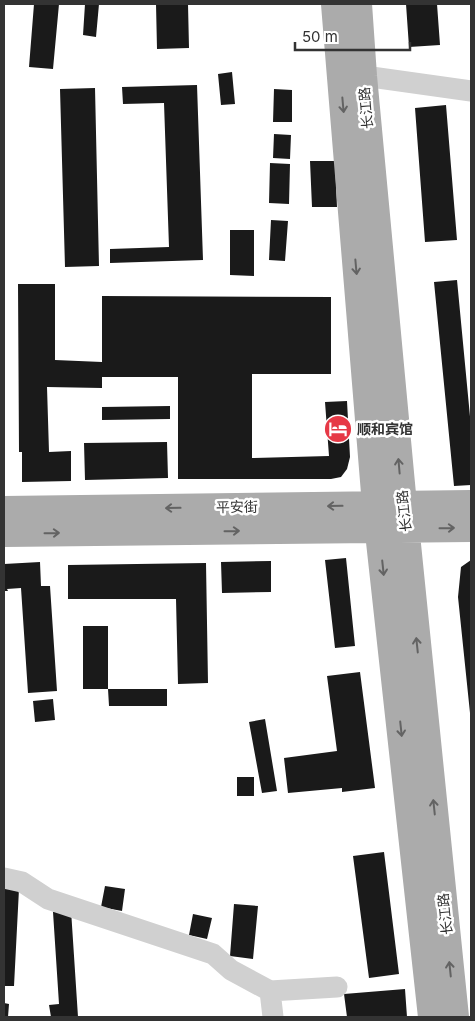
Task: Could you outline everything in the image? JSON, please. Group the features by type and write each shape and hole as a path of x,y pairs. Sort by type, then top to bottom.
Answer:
{"main road":[{"name":"长江路","path":"335,4 352,74 432,1017"},
{"name":"长江路","path":"352,74 358,4"},
{"name":"平安街","path":"4,533 391,517 471,504"},
{"name":"平安街","path":"4,510 391,517 471,528"},
{"name":"长江路","path":"391,517 455,1017"}],"street":[{"path":"352,74 471,91"},
{"path":"4,878 22,882 48,899 213,954 231,970 270,991 337,987"},
{"path":"270,991 273,1017"}],"building":[{"path":"34,4 59,4 53,69 29,67"},
{"path":"85,4 99,4 96,37 83,35"},
{"path":"156,4 188,4 189,48 157,49"},
{"path":"406,4 437,4 440,45 409,47"},
{"path":"232,72 235,104 221,105 218,74"},
{"path":"197,85 203,260 110,263 110,249 169,247 164,103 123,104 122,87"},
{"path":"95,88 99,266 65,267 60,89"},
{"path":"274,89 292,90 292,122 273,122"},
{"path":"446,105 457,240 425,242 415,108"},
{"path":"274,134 291,135 290,159 273,158"},
{"path":"310,161 335,161 337,207 312,207"},
{"path":"270,163 290,164 289,204 269,203"},
{"path":"271,220 288,221 285,261 269,260"},
{"path":"230,230 254,230 254,276 230,275"},
{"path":"457,280 471,427 471,485 454,486 434,282"},
{"path":"18,284 55,284 55,360 102,362 102,296 331,297 331,374 252,374 252,458 329,456 325,402 347,401 350,457 347,469 341,477 331,479 178,479 178,377 102,377 102,388 47,387 49,452 71,451 71,481 22,482 22,452 19,452"},
{"path":"170,406 170,419 102,420 102,407"},
{"path":"167,442 168,478 85,480 84,443"},
{"path":"346,558 355,646 335,648 325,560"},
{"path":"471,560 470,713 458,597 461,567"},
{"path":"271,561 271,592 222,593 221,562"},
{"path":"40,562 41,586 50,586 57,691 28,693 21,588 4,591 4,564"},
{"path":"206,563 208,683 178,684 176,599 68,599 68,565"},
{"path":"83,626 108,626 108,689 83,689"},
{"path":"360,672 375,788 342,792 342,788 288,793 284,758 337,751 327,676"},
{"path":"108,689 167,689 167,706 109,706"},
{"path":"53,699 55,720 35,722 33,701"},
{"path":"265,719 277,791 262,793 249,722"},
{"path":"237,777 254,777 254,796 237,796"},
{"path":"384,852 399,974 369,978 353,856"},
{"path":"105,886 125,889 122,911 101,907"},
{"path":"4,888 19,889 14,986 4,986"},
{"path":"234,904 258,906 253,959 230,956"},
{"path":"71,910 78,1017 51,1017 49,1005 59,1004 53,912"},
{"path":"193,914 212,918 207,939 189,935"},
{"path":"405,989 407,1017 347,1017 344,994"},
{"path":"4,1003 9,1004 8,1017 4,1017"}],"place":[{"name":"顺和宾馆","path":"338,429"}]}
